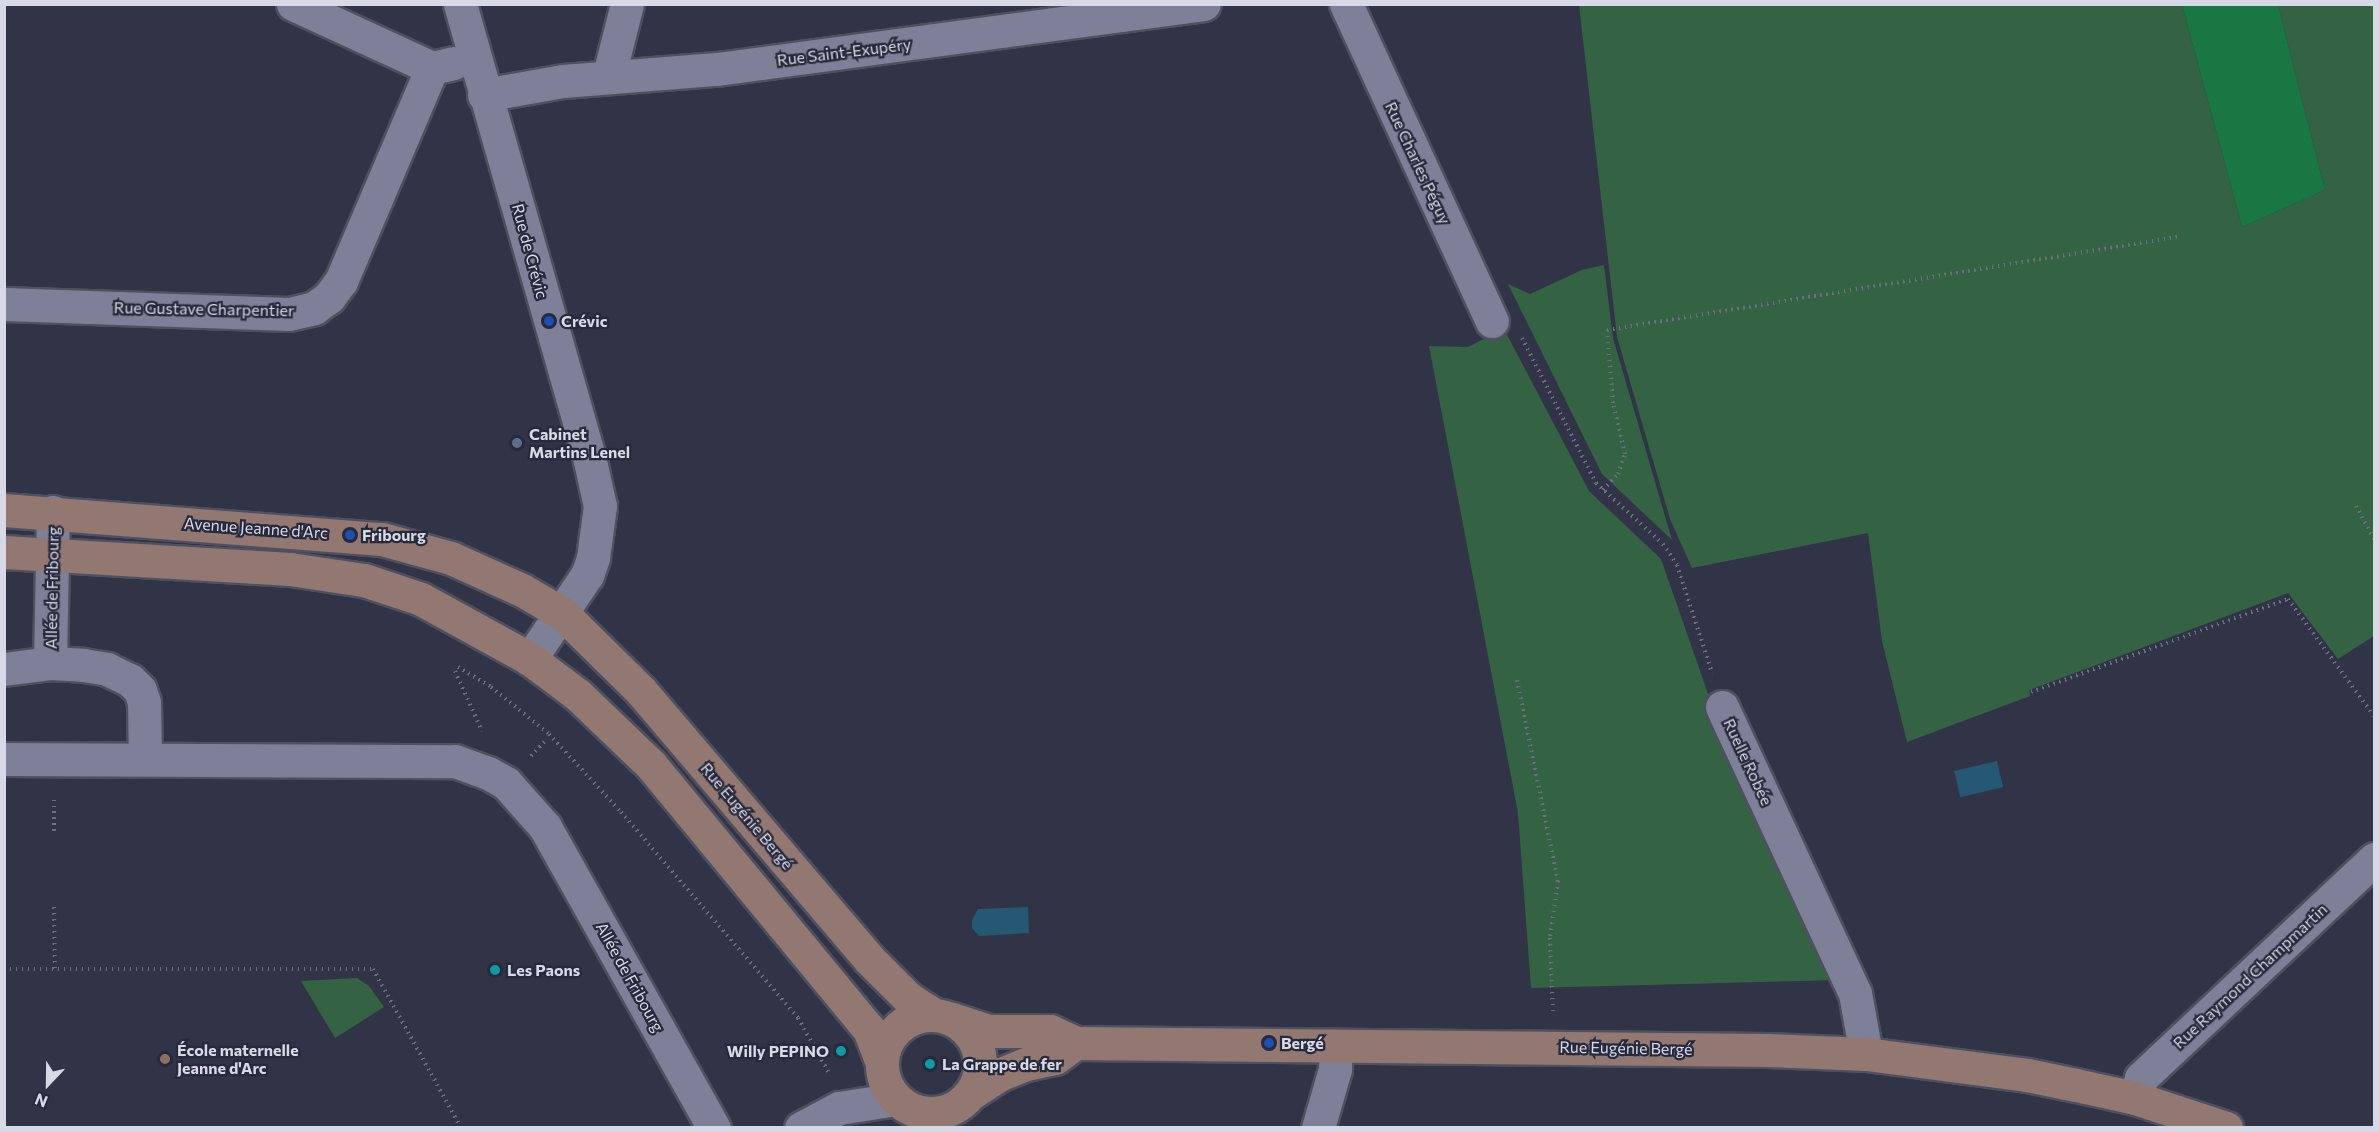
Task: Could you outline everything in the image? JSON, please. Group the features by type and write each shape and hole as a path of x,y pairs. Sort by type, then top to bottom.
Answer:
{"street":[{"path":"293,4 432,68 474,57"},
{"name":"Rue de Crévic","path":"460,4 484,95 516,196 590,461 600,506 593,558 587,575 563,614 530,659"},
{"path":"609,75 627,4"},
{"name":"Rue Saint-Exupéry","path":"484,95 609,75 717,69 1204,4"},
{"name":"Rue Charles Péguy","path":"1346,4 1492,321"},
{"name":"Rue Gustave Charpentier","path":"4,304 289,314 314,308 329,297 341,281 432,68"},
{"name":"Avenue Jeanne d'Arc","path":"4,510 382,539 451,558 522,590 563,614"},
{"name":"Allée de Fribourg","path":"50,663 53,512"},
{"path":"4,552 290,569 364,580 421,599 530,659 578,695 651,765 863,1020 869,1029 881,1061 884,1080 902,1110"},
{"name":"Rue Eugénie Bergé","path":"563,614 641,692 869,959 908,998 943,1017 990,1030 1050,1031 1076,1043 1269,1043 1336,1046 1768,1050 1866,1054 2027,1075 2135,1098 2178,1118 2226,1128"},
{"name":"Allée de Fribourg","path":"4,669 50,663 107,669 130,680 140,690 144,702 145,758 454,761 488,773 506,783 545,826 714,1128"},
{"name":"Ruelle Robée","path":"1722,706 1855,993 1866,1054"},
{"path":"4,759 145,758"},
{"name":"Rue Raymond Champmartin","path":"2135,1098 2141,1078 2374,859"},
{"path":"881,1061 886,1042 898,1027 914,1017 943,1017 966,1028 978,1051 980,1076 963,1108"},
{"path":"801,1128 839,1108 902,1110 931,1114 963,1108 1001,1074 1026,1064 1055,1058 1076,1043"},
{"path":"1318,1128 1335,1069 1336,1046"}],"path":[{"path":"1603,490 1618,474 1625,454 1614,403 1607,330 2177,237"},
{"name":"Ruelle Robée","path":"1492,321 1514,322 1596,483 1663,544 1677,565 1722,706"},
{"path":"2356,506 2374,539"},
{"path":"2031,692 2288,599 2374,716"},
{"path":"488,773 490,747 457,669 491,687 549,734 621,812 798,1018 835,1082 831,1089 839,1108"},
{"path":"1517,680 1558,881 1550,938 1554,1048"},
{"path":"54,907 54,969"},
{"path":"4,969 373,969 461,1128"}],"green space":[{"path":"1579,5 2182,5 2242,227 2325,190 2278,5 2374,5 2374,636 2338,659 2288,593 2029,690 2030,696 1907,742 1882,641 1868,533 1692,568 1670,519 1617,337"},
{"path":"2182,5 2278,5 2325,190 2242,227"},
{"path":"1604,265 1613,338 1672,540 1602,474 1508,284 1530,294 1582,270"},
{"path":"1504,329 1589,491 1661,559 1714,711 1840,980 1531,988 1518,813 1429,346 1468,347"},
{"path":"357,978 369,986 384,1007 335,1038 301,981"}],"water":[{"path":"1997,761 2003,787 1960,797 1954,771"},
{"path":"1028,907 1029,933 979,936 972,928 972,920 978,909"}],"place":[{"name":"Crévic","path":"549,321"},
{"name":"Cabinet Martins Lenel","path":"517,443"},
{"name":"Fribourg","path":"350,535"},
{"name":"Les Paons","path":"495,970"},
{"name":"Bergé","path":"1269,1043"},
{"name":"Willy PEPINO","path":"841,1051"},
{"name":"École maternelle Jeanne d'Arc","path":"165,1059"},
{"name":"La Grappe de fer","path":"930,1064"}]}
